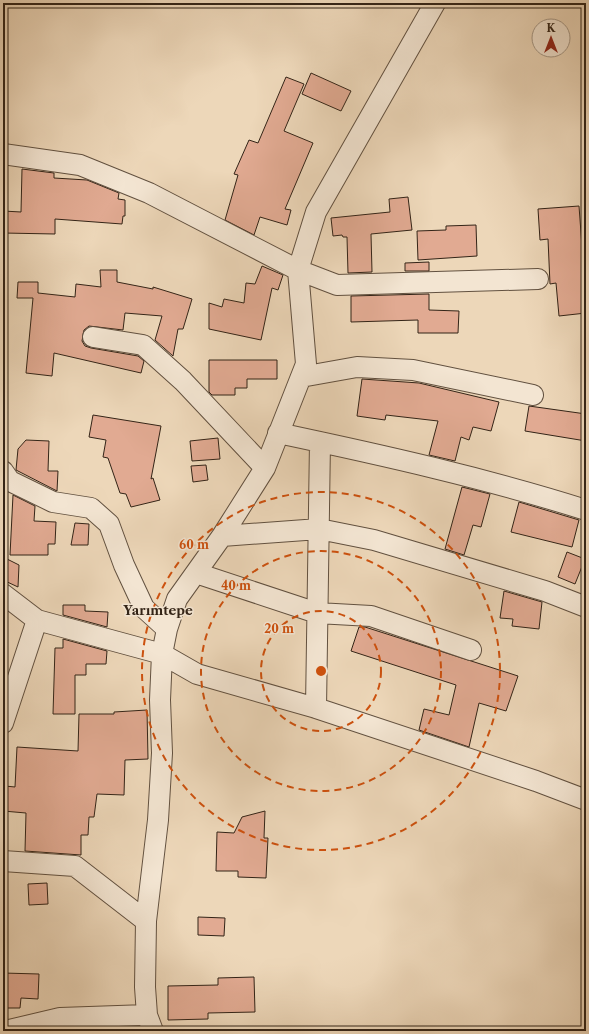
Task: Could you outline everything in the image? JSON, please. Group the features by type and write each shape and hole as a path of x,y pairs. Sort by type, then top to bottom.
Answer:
{"street":[{"path":"5,1031 60,1018 150,1023 145,987 146,921 159,813 162,753 160,700 162,654 167,629 177,599 222,536 265,468 306,364 298,270 316,212 435,3"},
{"path":"3,154 80,165 149,193 298,270 336,285 538,279"},
{"path":"93,336 143,346 183,381 265,468"},
{"path":"301,377 357,367 413,370 533,395"},
{"path":"278,433 430,467 544,496 586,510"},
{"path":"316,708 320,442"},
{"path":"3,471 10,481 53,502 91,508 109,524 124,565 144,608 167,629"},
{"path":"222,536 319,529 374,540 545,591 586,607"},
{"path":"196,574 317,613 371,616 471,650"},
{"path":"3,594 37,620 162,654 197,674 316,708 536,781 586,800"},
{"path":"3,723 37,620"},
{"path":"3,861 75,866 146,921"}],"building":[{"path":"311,73 351,91 341,111 302,94"},
{"path":"286,77 304,84 284,131 313,143 285,209 291,210 287,225 260,217 254,235 225,220 238,175 234,174 249,140 258,143"},
{"path":"22,169 54,173 54,178 87,180 119,193 118,199 125,200 125,216 123,216 122,224 55,219 55,234 3,233 3,211 21,212"},
{"path":"408,197 412,230 371,234 372,272 348,273 347,237 343,237 342,235 333,236 331,218 390,212 389,199"},
{"path":"579,206 583,260 585,260 586,313 559,316 556,283 550,284 548,239 540,240 538,209"},
{"path":"476,225 477,256 418,260 417,231 446,230 446,226"},
{"path":"429,262 429,271 405,271 405,263"},
{"path":"262,266 283,275 278,290 272,288 261,340 209,329 209,303 222,307 224,299 244,303 246,283 255,284"},
{"path":"100,270 117,270 117,282 153,289 153,287 192,299 183,329 178,329 173,356 155,340 162,316 125,313 123,330 89,326 84,330 82,341 85,346 91,348 138,356 144,361 141,373 54,353 52,376 26,373 33,298 17,298 18,282 38,282 38,293 75,297 76,284 101,287"},
{"path":"429,294 429,310 459,311 458,333 418,333 418,320 351,322 351,296"},
{"path":"209,360 277,360 277,379 247,379 247,388 235,388 235,395 212,395 209,392"},
{"path":"362,379 419,383 499,402 491,431 473,427 469,440 461,437 455,461 429,455 438,421 386,415 385,420 357,416"},
{"path":"529,406 586,414 586,441 525,431"},
{"path":"93,415 161,426 151,479 153,478 160,500 131,507 126,494 120,493 108,458 103,457 106,440 89,437"},
{"path":"218,438 220,459 192,461 190,441"},
{"path":"26,440 49,441 48,471 58,471 57,491 16,470 18,449"},
{"path":"206,465 208,480 193,482 191,466"},
{"path":"462,487 490,494 481,527 473,525 464,555 445,549"},
{"path":"13,495 35,506 34,521 56,522 55,544 48,544 48,555 10,555"},
{"path":"519,502 579,520 572,547 511,532"},
{"path":"75,523 89,524 88,545 71,545"},
{"path":"567,552 585,559 575,584 558,577"},
{"path":"3,557 19,565 18,587 3,580"},
{"path":"504,591 542,602 539,629 512,626 513,619 500,618"},
{"path":"63,605 85,605 85,611 108,612 107,627 63,615"},
{"path":"359,627 365,627 518,676 506,711 479,703 469,747 419,730 424,709 449,715 456,685 351,651"},
{"path":"63,639 107,651 106,664 86,664 86,675 75,675 75,714 53,714 55,648 63,648"},
{"path":"147,710 148,759 125,760 124,795 97,794 94,817 89,817 88,835 81,835 81,855 25,851 26,813 3,811 5,786 15,787 17,747 78,751 79,714 114,714 114,712"},
{"path":"265,811 264,838 268,838 266,878 238,877 238,871 216,871 217,832 234,833 242,817"},
{"path":"47,883 48,904 29,905 28,884"},
{"path":"198,917 225,918 224,936 198,935"},
{"path":"3,973 39,974 38,999 21,998 20,1008 3,1008"},
{"path":"254,977 255,1012 208,1013 208,1019 168,1020 168,986 218,985 218,978"}],"district":[{"name":"Yarımtepe","path":"158,610"}]}
